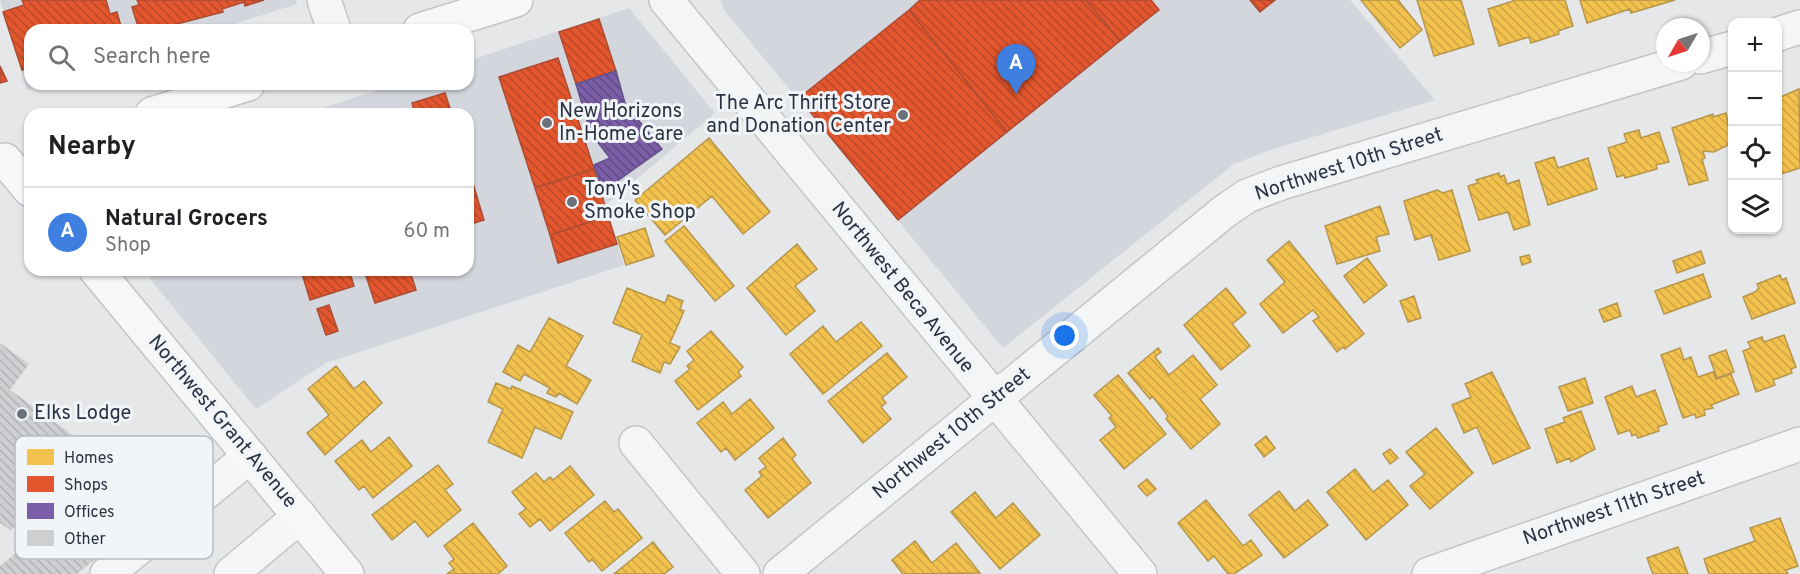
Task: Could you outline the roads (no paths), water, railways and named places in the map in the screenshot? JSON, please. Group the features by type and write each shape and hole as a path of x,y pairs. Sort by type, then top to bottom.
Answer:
{"main road":[{"path":"439,24 516,0"},
{"path":"171,108 229,90"},
{"path":"12,158 24,179"},
{"name":"Northwest Grant Avenue","path":"101,276 347,574"}],"street":[{"path":"324,0 332,24"},
{"name":"Northwest Beca Avenue","path":"666,0 1140,574"},
{"path":"1782,33 1800,27"},
{"path":"1710,54 1728,49"},
{"name":"Northwest 10th Street","path":"780,574 1247,196 1281,183 1656,70"},
{"path":"636,443 743,574"},
{"name":"Northwest 11th Street","path":"1429,574 1800,444"},
{"path":"213,487 250,456"},
{"path":"231,574 300,516"},
{"path":"107,574 125,559"}],"place":[{"name":"Natural Grocers","path":"1016,94"},
{"name":"The Arc Thrift Store and Donation Center","path":"903,115"},
{"name":"New Horizons In-Home Care","path":"547,123"},
{"name":"Tony's Smoke Shop","path":"572,202"},
{"name":"Elks Lodge","path":"22,414"}]}
